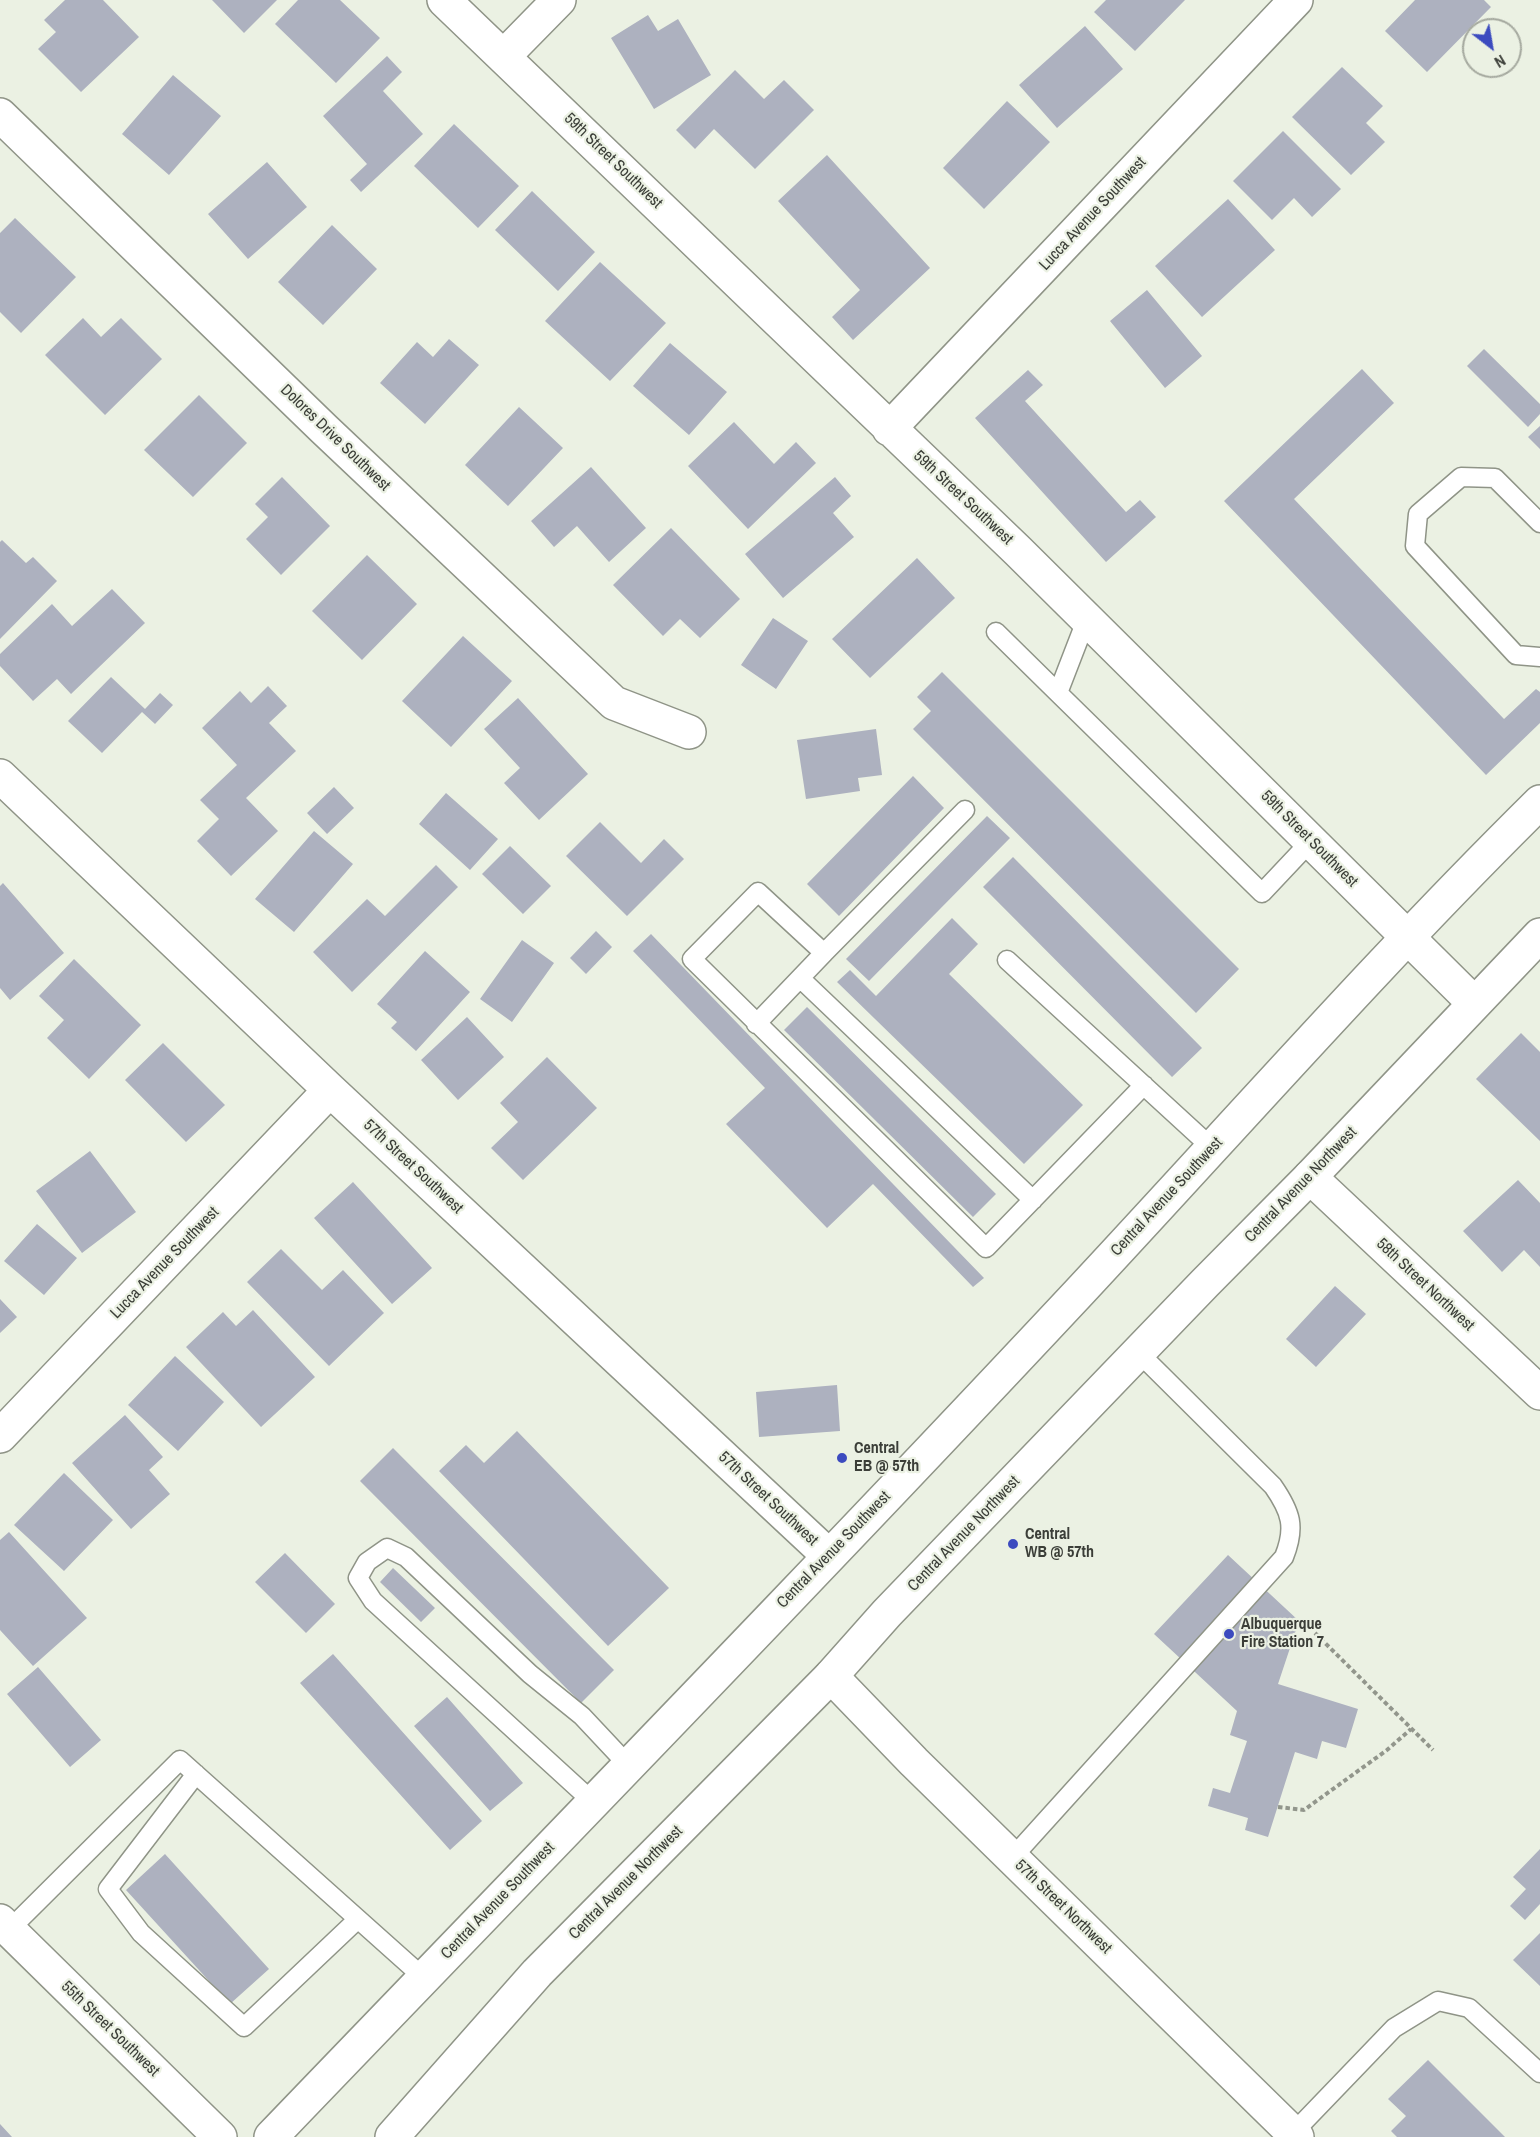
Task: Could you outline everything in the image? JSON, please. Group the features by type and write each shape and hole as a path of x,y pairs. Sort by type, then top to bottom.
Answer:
{"street":[{"name":"59th Street Southwest","path":"444,0 1087,618 1474,1003"},
{"path":"504,56 559,0"},
{"name":"Lucca Avenue Southwest","path":"889,429 1296,0"},
{"name":"Dolores Drive Southwest","path":"0,116 324,429 614,703 689,732"},
{"name":"57th Street Southwest","path":"0,776 330,1090 828,1557"},
{"name":"Central Avenue Southwest","path":"271,2137 828,1557 1071,1301 1407,937 1540,802"},
{"name":"Central Avenue Northwest","path":"403,2133 537,1973 831,1676 887,1613 1310,1177 1540,935"},
{"name":"Lucca Avenue Southwest","path":"0,1436 330,1090"},
{"name":"58th Street Northwest","path":"1310,1177 1540,1393"},
{"name":"57th Street Northwest","path":"831,1676 914,1762 1293,2136"},
{"name":"55th Street Southwest","path":"5,1926 220,2137"}],"lane":[{"path":"1540,523 1495,478 1461,477 1418,514 1415,546 1516,655 1540,657"},
{"path":"1058,693 1087,618"},
{"path":"996,632 1262,894 1311,841"},
{"path":"756,1024 965,810"},
{"path":"824,953 758,892 692,959 986,1248 1144,1085"},
{"path":"1007,960 1212,1148"},
{"path":"801,979 1033,1200"},
{"path":"1012,1858 1284,1557 1290,1541 1289,1513 1273,1486 1139,1353"},
{"path":"593,1802 373,1601 358,1578 367,1562 387,1548 406,1557 530,1674 582,1716 628,1765"},
{"path":"5,1926 180,1760 424,1977"},
{"path":"196,1774 108,1889 141,1934 244,2027 358,1919"},
{"path":"1293,2136 1394,2028 1438,2001 1469,2008 1540,2073"}],"path":[{"path":"1315,1633 1433,1750"},
{"path":"1278,1807 1304,1810 1387,1750 1411,1729"}],"building":[{"path":"65,0 103,0 139,37 81,92 38,49 56,32 44,20"},
{"path":"212,0 277,0 244,33"},
{"path":"298,0 340,0 380,38 336,83 275,24"},
{"path":"1106,0 1185,0 1135,51 1094,12"},
{"path":"1415,0 1484,0 1491,7 1480,18 1462,18 1462,36 1427,72 1385,31"},
{"path":"648,15 658,31 678,19 711,75 654,109 611,38"},
{"path":"1085,26 1123,69 1057,128 1019,85"},
{"path":"387,56 402,72 383,91 423,134 361,192 350,180 367,164 323,116"},
{"path":"1342,67 1383,106 1366,123 1385,142 1351,175 1292,117"},
{"path":"735,70 764,99 784,80 814,110 755,169 714,129 695,149 676,130"},
{"path":"173,75 221,116 169,175 122,134"},
{"path":"1007,101 1050,142 984,209 943,168"},
{"path":"454,124 519,186 478,228 414,166"},
{"path":"1283,131 1341,189 1312,217 1294,198 1272,220 1233,181"},
{"path":"827,155 930,268 853,340 832,317 860,290 778,201"},
{"path":"267,162 307,207 248,259 208,214"},
{"path":"532,191 595,252 558,291 495,230"},
{"path":"1228,199 1275,250 1202,317 1155,266"},
{"path":"15,218 76,277 21,333 0,312 0,233"},
{"path":"332,225 377,269 323,325 278,282"},
{"path":"600,262 666,323 610,381 545,321"},
{"path":"1147,290 1202,356 1165,388 1110,321"},
{"path":"83,318 101,337 121,318 162,359 105,415 45,355"},
{"path":"449,339 479,365 425,424 380,383 417,342 433,357"},
{"path":"670,343 727,392 689,435 633,386"},
{"path":"1484,349 1540,404 1540,414 1528,427 1467,366"},
{"path":"1362,369 1394,403 1294,499 1504,719 1536,689 1540,692 1540,723 1486,775 1224,501"},
{"path":"1028,370 1043,385 1025,401 1126,512 1140,500 1156,517 1106,562 975,418"},
{"path":"199,395 247,443 193,497 144,450"},
{"path":"519,407 563,448 508,506 465,465"},
{"path":"734,422 774,464 796,442 816,463 748,529 688,466"},
{"path":"1540,426 1540,449 1528,437"},
{"path":"591,467 646,528 609,562 577,526 554,547 531,521"},
{"path":"282,477 330,526 281,575 246,539 268,517 255,504"},
{"path":"835,477 851,496 833,513 854,537 783,598 745,554"},
{"path":"671,528 740,599 700,638 680,619 663,636 613,585"},
{"path":"2,540 26,563 33,557 57,581 0,639 0,542"},
{"path":"367,555 417,604 362,660 312,611"},
{"path":"917,558 955,598 870,678 832,639"},
{"path":"112,589 145,623 71,694 57,679 33,701 0,666 0,654 52,604 72,626"},
{"path":"773,618 808,641 776,689 741,665"},
{"path":"463,636 512,681 451,747 402,701"},
{"path":"942,672 1239,969 1196,1013 913,729 931,711 917,697"},
{"path":"111,677 145,709 160,693 173,705 155,724 142,712 102,753 68,721"},
{"path":"268,686 287,706 269,723 296,751 246,798 278,831 231,876 197,841 219,819 200,800 237,765 202,728 240,691 251,703"},
{"path":"518,698 588,774 539,820 504,783 520,768 484,729"},
{"path":"876,729 882,775 858,778 860,791 806,799 797,740"},
{"path":"913,776 944,808 839,916 807,884"},
{"path":"334,787 354,808 327,834 307,813"},
{"path":"446,793 498,839 470,870 419,824"},
{"path":"987,816 1010,838 869,981 846,959"},
{"path":"600,822 641,863 664,839 684,859 627,916 566,856"},
{"path":"314,831 353,864 294,932 255,899"},
{"path":"510,846 551,886 523,914 482,874"},
{"path":"1013,857 1202,1048 1172,1077 983,887"},
{"path":"436,865 458,887 352,992 313,952 367,899 385,916"},
{"path":"3,883 64,953 10,1000 0,988 0,886"},
{"path":"952,918 978,944 949,974 1083,1105 1024,1164 837,982 850,970 876,996"},
{"path":"596,931 612,947 586,974 570,958"},
{"path":"651,934 984,1278 973,1287 873,1184 827,1228 726,1124 765,1088 633,951"},
{"path":"522,940 554,963 512,1022 480,999"},
{"path":"425,951 470,992 416,1051 391,1028 397,1022 377,1004"},
{"path":"74,959 141,1025 89,1079 47,1038 64,1020 39,996"},
{"path":"807,1007 996,1194 973,1217 784,1030"},
{"path":"467,1017 504,1057 458,1100 421,1060"},
{"path":"1521,1033 1540,1052 1540,1141 1476,1079"},
{"path":"163,1043 225,1105 186,1142 125,1080"},
{"path":"547,1057 597,1108 523,1180 491,1148 518,1122 500,1103"},
{"path":"90,1151 136,1212 82,1253 36,1191"},
{"path":"1518,1180 1540,1203 1540,1267 1524,1250 1502,1272 1463,1231"},
{"path":"353,1182 432,1268 392,1304 314,1218"},
{"path":"37,1224 77,1258 44,1295 4,1261"},
{"path":"281,1249 322,1290 343,1270 384,1313 329,1366 247,1282"},
{"path":"1335,1286 1366,1314 1316,1367 1286,1339"},
{"path":"0,1299 17,1317 0,1333"},
{"path":"253,1310 315,1377 261,1427 186,1347 223,1312 236,1326"},
{"path":"175,1356 224,1402 178,1451 128,1405"},
{"path":"837,1385 840,1431 759,1437 756,1392"},
{"path":"125,1415 163,1457 149,1470 170,1494 131,1529 72,1463"},
{"path":"517,1431 669,1588 608,1646 439,1471 466,1445 484,1463"},
{"path":"393,1448 614,1670 581,1703 360,1481"},
{"path":"64,1473 113,1520 64,1571 14,1525"},
{"path":"9,1532 87,1618 33,1666 0,1630 0,1540"},
{"path":"285,1553 335,1604 306,1633 255,1582"},
{"path":"1228,1555 1299,1621 1278,1684 1358,1709 1346,1748 1322,1741 1317,1759 1295,1752 1268,1837 1245,1830 1248,1818 1208,1806 1213,1788 1230,1793 1247,1741 1230,1735 1237,1711 1154,1634"},
{"path":"393,1568 435,1608 421,1622 380,1582"},
{"path":"333,1654 482,1821 450,1850 300,1683"},
{"path":"38,1667 101,1740 70,1767 7,1694"},
{"path":"447,1697 523,1783 490,1811 414,1726"},
{"path":"1540,1849 1540,1904 1525,1920 1510,1906 1526,1889 1513,1877"},
{"path":"165,1854 269,1969 230,2004 126,1890"},
{"path":"1540,1933 1540,1986 1513,1960"},
{"path":"1428,2060 1505,2137 1397,2137 1391,2131 1406,2116 1388,2099"},
{"path":"0,2124 12,2137 0,2137"}],"place":[{"name":"Central EB @ 57th","path":"842,1458"},
{"name":"Central WB @ 57th","path":"1013,1544"},
{"name":"Albuquerque Fire Station 7","path":"1229,1634"}]}
